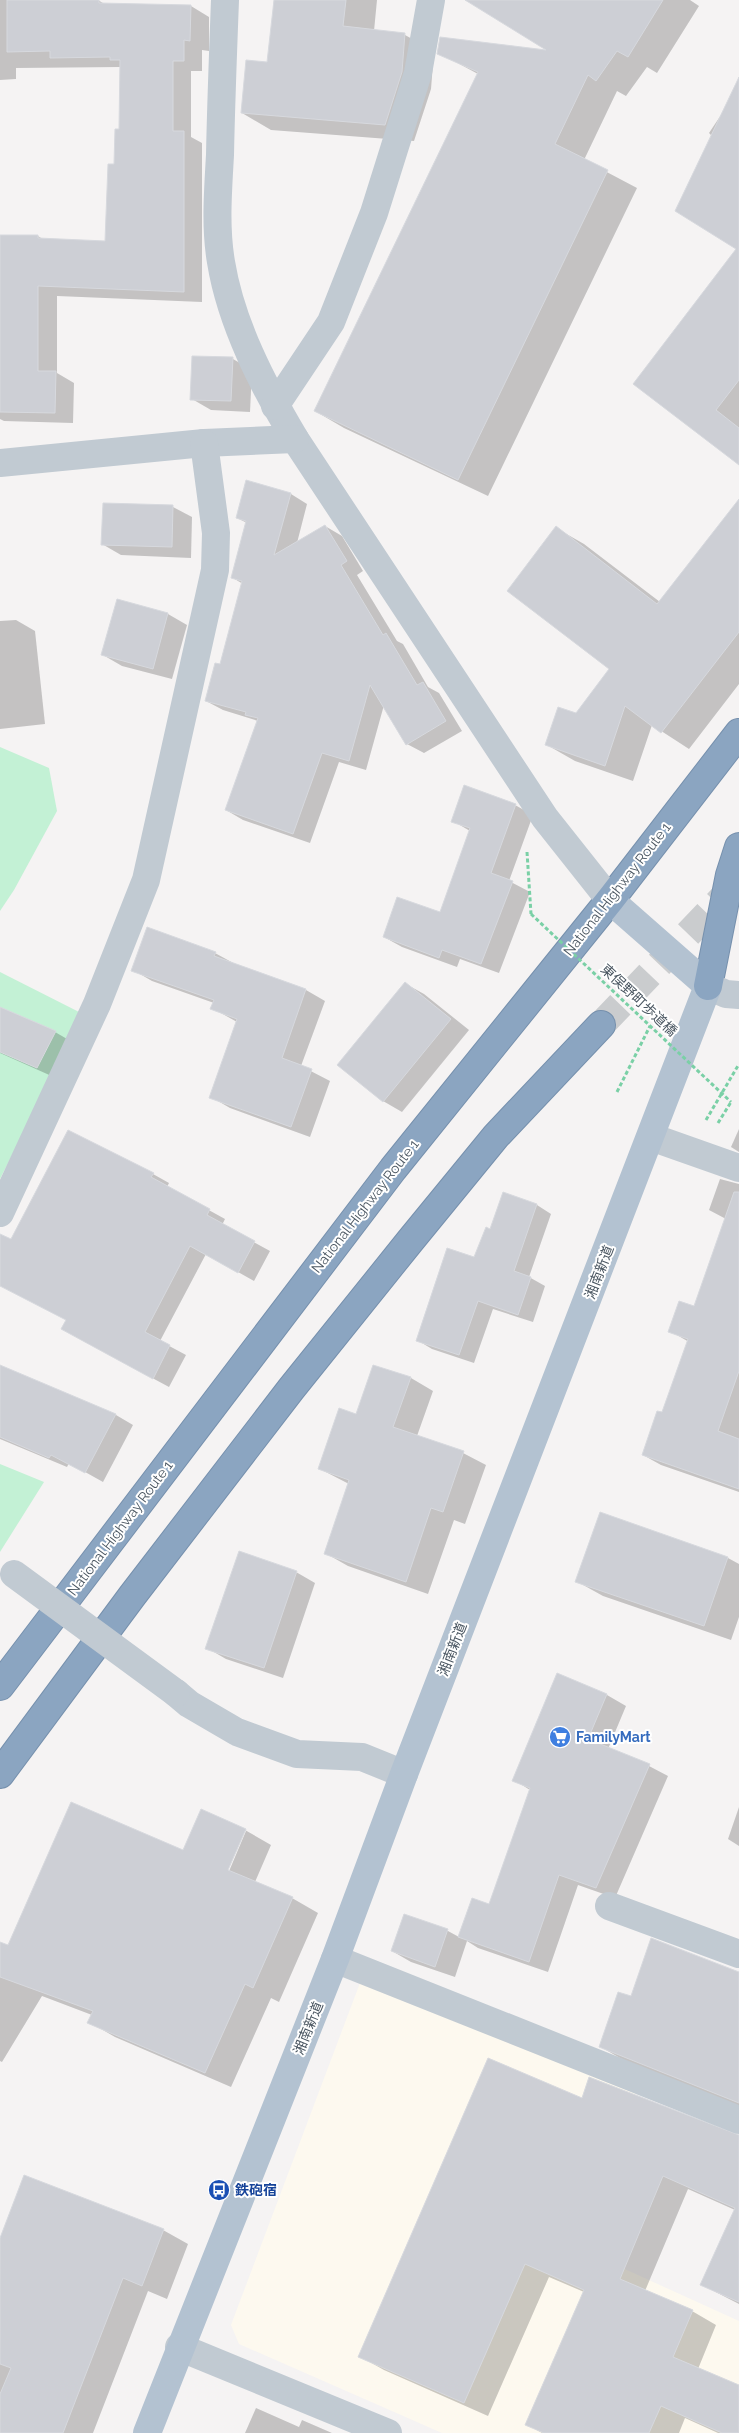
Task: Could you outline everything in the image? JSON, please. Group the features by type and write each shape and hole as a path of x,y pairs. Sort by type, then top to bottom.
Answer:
{"highway":[{"name":"National Highway Route 1","path":"0,1686 393,1169 610,900 739,733"},
{"path":"708,986 730,876 739,847"},
{"path":"708,986 739,931"},
{"path":"0,1774 138,1588 366,1296 496,1136 601,1025"}],"main road":[{"path":"610,900 708,986"},
{"name":"湘南新道","path":"146,2433 335,1959 404,1774 708,986"}],"street":[{"path":"225,0 217,221 220,261 229,298 246,343 276,406 295,439 545,818 610,900"},
{"path":"276,406 331,322 374,213 418,73 431,0"},
{"path":"0,463 204,444 295,439"},
{"path":"0,1213 97,1004 146,880 215,570 216,533 204,444"},
{"path":"708,986 726,994 739,995"},
{"path":"651,1136 739,1168"},
{"path":"7,1570 189,1704 237,1732 297,1754 362,1756 404,1774"},
{"path":"609,1906 739,1954"},
{"path":"335,1959 739,2120"},
{"path":"179,2347 375,2430"}],"path":[{"name":"東俣野町歩道橋","path":"526,844 531,914 731,1102 713,1130"},
{"path":"618,1092 650,1026"},
{"path":"704,1123 739,1064"}],"shaded area":[{"path":"363,1975 638,2089 572,2245 739,2321 739,2433 442,2433 239,2344 231,2325"}],"green space":[{"path":"0,747 49,768 57,811 14,890 0,911"},
{"path":"0,972 83,1014 0,1179"},
{"path":"0,1464 44,1482 0,1552"}],"building":[{"path":"7,0 99,0 99,3 191,5 190,41 184,40 184,61 173,61 173,131 184,131 184,292 38,286 38,371 56,371 55,413 0,412 0,235 38,235 38,238 105,241 108,164 114,164 115,129 119,129 120,60 110,60 110,57 50,58 50,51 7,52"},
{"path":"274,0 346,0 343,26 405,33 402,72 385,125 241,113 246,60 267,62"},
{"path":"465,0 663,0 628,57 617,51 596,81 588,75 555,144 608,170 458,480 314,411 478,72 437,54 440,37 546,50"},
{"path":"739,77 739,380 716,410 739,428 739,465 633,384 736,249 675,211"},
{"path":"192,356 233,357 231,401 190,400"},
{"path":"246,480 291,493 274,555 325,525 347,561 341,565 383,635 386,633 417,685 423,682 446,721 406,745 370,685 349,761 322,753 293,834 225,810 258,718 245,715 246,712 205,701 215,663 220,664 242,581 231,578 246,521 236,518"},
{"path":"739,499 739,632 661,733 625,706 605,766 545,745 558,707 576,713 609,669 507,591 556,526 657,604"},
{"path":"103,503 173,505 172,547 101,545"},
{"path":"117,599 168,613 153,669 101,655"},
{"path":"464,785 516,804 491,873 513,881 481,964 442,950 439,958 383,937 397,897 440,912 470,828 451,822"},
{"path":"147,927 216,952 214,956 306,989 282,1058 312,1069 291,1127 209,1098 237,1019 210,1009 214,1000 131,971"},
{"path":"405,982 451,1019 383,1102 337,1065"},
{"path":"0,1007 56,1031 37,1068 0,1052"},
{"path":"68,1130 154,1173 151,1177 210,1209 207,1215 255,1241 238,1273 190,1246 145,1332 170,1345 153,1379 61,1329 66,1320 0,1286 0,1234 11,1239"},
{"path":"503,1192 537,1204 514,1271 531,1277 518,1315 478,1301 459,1355 416,1341 447,1248 474,1257 486,1227 490,1229"},
{"path":"734,1192 739,1192 739,1371 718,1431 739,1439 739,1489 642,1455 657,1411 662,1412 688,1339 668,1332 679,1301 694,1306"},
{"path":"0,1365 116,1414 85,1473 51,1455 49,1458 0,1437"},
{"path":"373,1365 411,1377 393,1427 464,1451 443,1512 431,1508 406,1582 324,1554 349,1480 318,1469 339,1408 356,1414"},
{"path":"600,1512 728,1557 704,1626 575,1582"},
{"path":"239,1551 297,1571 264,1668 205,1649"},
{"path":"557,1673 607,1694 588,1739 650,1764 596,1888 559,1875 529,1962 458,1937 472,1898 489,1904 530,1788 512,1781"},
{"path":"71,1802 183,1850 201,1809 246,1829 228,1870 293,1897 253,1988 245,1984 205,2073 87,2023 93,2011 0,1977 0,1942 8,1945"},
{"path":"404,1914 448,1929 435,1967 391,1951"},
{"path":"651,1938 739,1972 739,2103 599,2047 618,1992 631,1996"},
{"path":"488,2058 582,2098 589,2077 739,2135 739,2302 700,2285 735,2208 663,2176 620,2279 693,2310 673,2357 739,2385 739,2433 722,2433 661,2406 649,2433 544,2433 525,2425 584,2290 525,2264 464,2403 358,2357"},
{"path":"24,2175 164,2229 142,2286 123,2278 63,2433 0,2433 0,2394 11,2368 0,2364 0,2238"}],"tunnel":[{"path":"601,1025 735,885"}],"place":[{"name":"FamilyMart","path":"560,1737"},
{"name":"鉄砲宿","path":"219,2190"}]}
